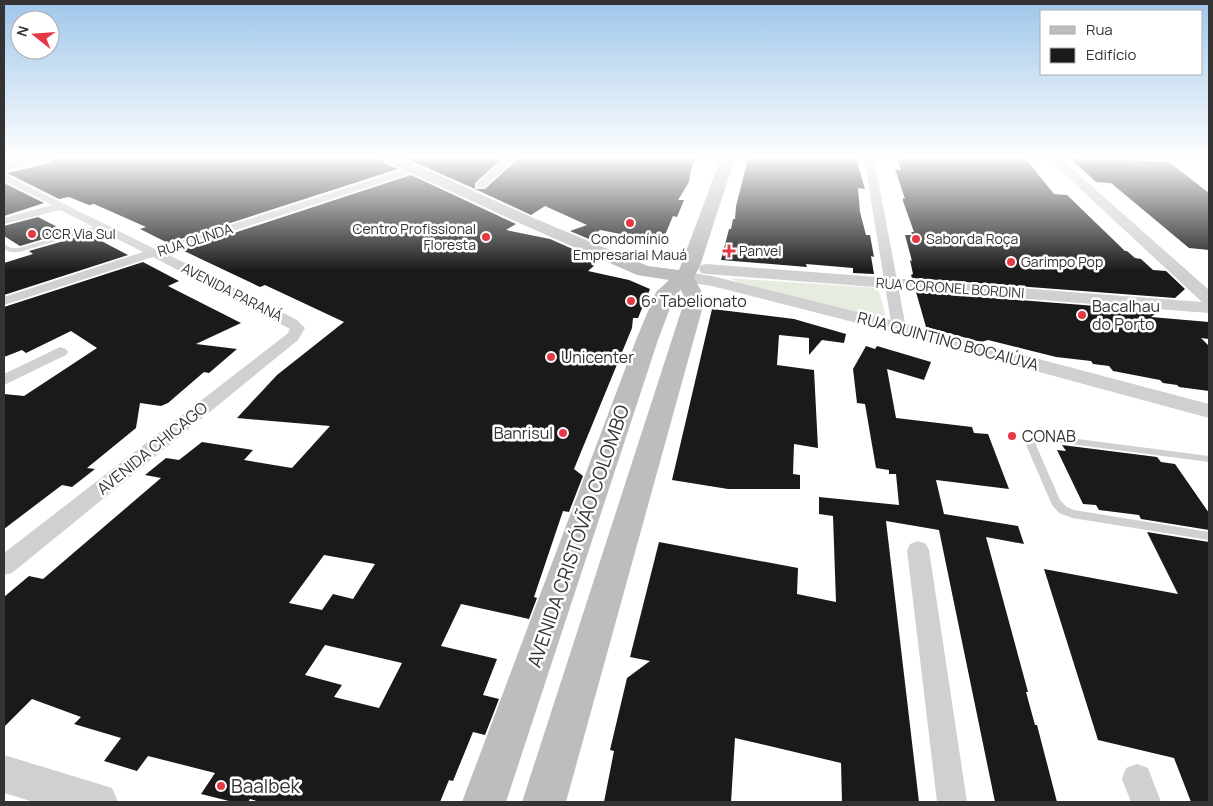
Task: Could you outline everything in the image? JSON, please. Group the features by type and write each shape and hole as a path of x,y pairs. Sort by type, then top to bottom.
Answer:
{"main road":[{"path":"477,196 523,219 644,271 688,272"},
{"path":"502,196 651,261 688,272"},
{"path":"544,802 695,299 688,272 715,196"},
{"name":"AVENIDA CRISTÓVÃO COLOMBO","path":"484,802 656,317 666,292 688,272"}],"street":[{"name":"AVENIDA PARANÁ","path":"41,196 156,252 292,323 298,328"},
{"name":"RUA OLINDA","path":"4,301 322,196"},
{"path":"876,196 899,328"},
{"path":"1095,196 1209,299"},
{"path":"4,221 62,206"},
{"name":"RUA CORONEL BORDINI","path":"688,272 891,283 1209,308"},
{"name":"RUA QUINTINO BOCAIÚVA","path":"688,272 712,281 899,328 1209,411"},
{"name":"AVENIDA CHICAGO","path":"4,566 292,337 298,328"},
{"path":"4,380 60,352"},
{"path":"918,550 952,802"},
{"path":"4,774 98,802"}],"lane":[{"path":"4,246 10,250 19,250 103,226"},
{"path":"1209,459 1047,438 1034,440 1031,445 1056,502 1063,510 1072,514 1209,536"}],"shaded area":[{"path":"728,278 878,288 887,321 738,282"}],"building":[{"path":"4,196 29,196 44,203 4,216"},
{"path":"52,196 315,196 168,243 140,229 146,227 94,204 89,205 69,197 59,199"},
{"path":"348,196 455,196 516,224 506,230 550,239 575,250 571,253 596,264 588,271 629,280 650,289 638,318 633,318 632,328 574,469 583,476 569,512 563,511 534,597 537,598 529,619 461,604 441,646 497,659 483,695 499,699 485,735 473,732 453,781 449,780 440,802 260,802 250,799 248,802 233,802 201,794 215,773 148,756 137,771 104,761 121,738 74,724 81,717 32,699 4,727 4,597 29,576 43,579 161,478 145,475 166,458 179,460 202,442 253,450 244,460 292,468 330,426 237,418 277,375 344,322 265,285 260,287 182,250","holes":["324,555 375,564 353,599 333,594 322,610 289,603","325,645 402,663 379,708 334,697 342,685 305,675"]},
{"path":"489,196 681,196 678,200 684,200 677,217 673,216 662,242 600,230 589,239 570,231 587,225 545,206 531,215"},
{"path":"739,196 859,196 860,212 866,235 870,235 874,257 871,256 874,274 853,273 853,268 806,264 807,267 721,260 729,229 731,229 733,219 735,219"},
{"path":"904,196 1068,196 1125,251 1135,258 1141,259 1153,270 1166,271 1185,289 1175,298 912,278 910,260 912,261 905,235 913,235 911,232 914,232 903,201 903,198 905,199"},
{"path":"1126,196 1209,196 1209,250 1189,248"},
{"name":"CCR Via Sul","path":"38,217 67,232 20,246 4,236 4,226"},
{"path":"88,234 128,255 4,295 4,263 33,254 29,251"},
{"path":"143,262 179,281 168,286 241,323 196,344 237,349 209,373 204,372 168,403 161,406 140,403 136,428 87,468 95,469 72,487 62,485 4,529 4,394 24,396 97,348 71,331 26,353 22,350 4,357 4,307"},
{"path":"916,292 1159,311 1151,317 1209,322 1209,339 1201,338 1209,346 1209,391 1179,387 1163,383 1160,380 1113,371 1109,366 1093,364 1091,361 1056,357 988,340 981,342 926,327"},
{"path":"712,309 794,319 846,334 844,343 822,340 809,355 809,338 779,335 777,365 814,370 818,448 794,444 793,474 800,475 800,489 728,489 672,480"},
{"path":"866,346 875,349 877,346 931,362 924,380 887,369 896,418 972,427 974,433 988,434 1009,489 936,480 944,514 1018,526 1024,544 986,537 1057,802 995,802 939,530 886,521 919,802 842,802 841,763 735,738 731,802 604,802 614,751 610,750 627,678 650,661 630,657 659,542 798,568 797,594 836,602 833,516 819,514 819,497 899,505 896,474 889,474 889,470 876,468 865,404 857,403 853,369"},
{"path":"1062,445 1157,457 1161,462 1175,464 1209,513 1209,530 1141,519 1139,515 1099,510 1096,505 1083,504 1057,450 1066,451"},
{"path":"1147,532 1209,542 1209,802 1191,802 1174,758 1098,740 1044,569 1178,594"}],"place":[{"name":"Condomínio Empresarial Mauá","path":"630,223"},
{"name":"CCR Via Sul","path":"32,234"},
{"name":"Centro Profissional Floresta","path":"486,237"},
{"name":"Sabor da Roça","path":"916,239"},
{"name":"Panvel","path":"729,251"},
{"name":"Garimpo Pop","path":"1011,262"},
{"name":"6º Tabelionato","path":"631,301"},
{"name":"Bacalhau do Porto","path":"1082,315"},
{"name":"Unicenter","path":"551,357"},
{"name":"Banrisul","path":"563,433"},
{"name":"CONAB","path":"1012,436"},
{"name":"Baalbek","path":"221,786"}]}
